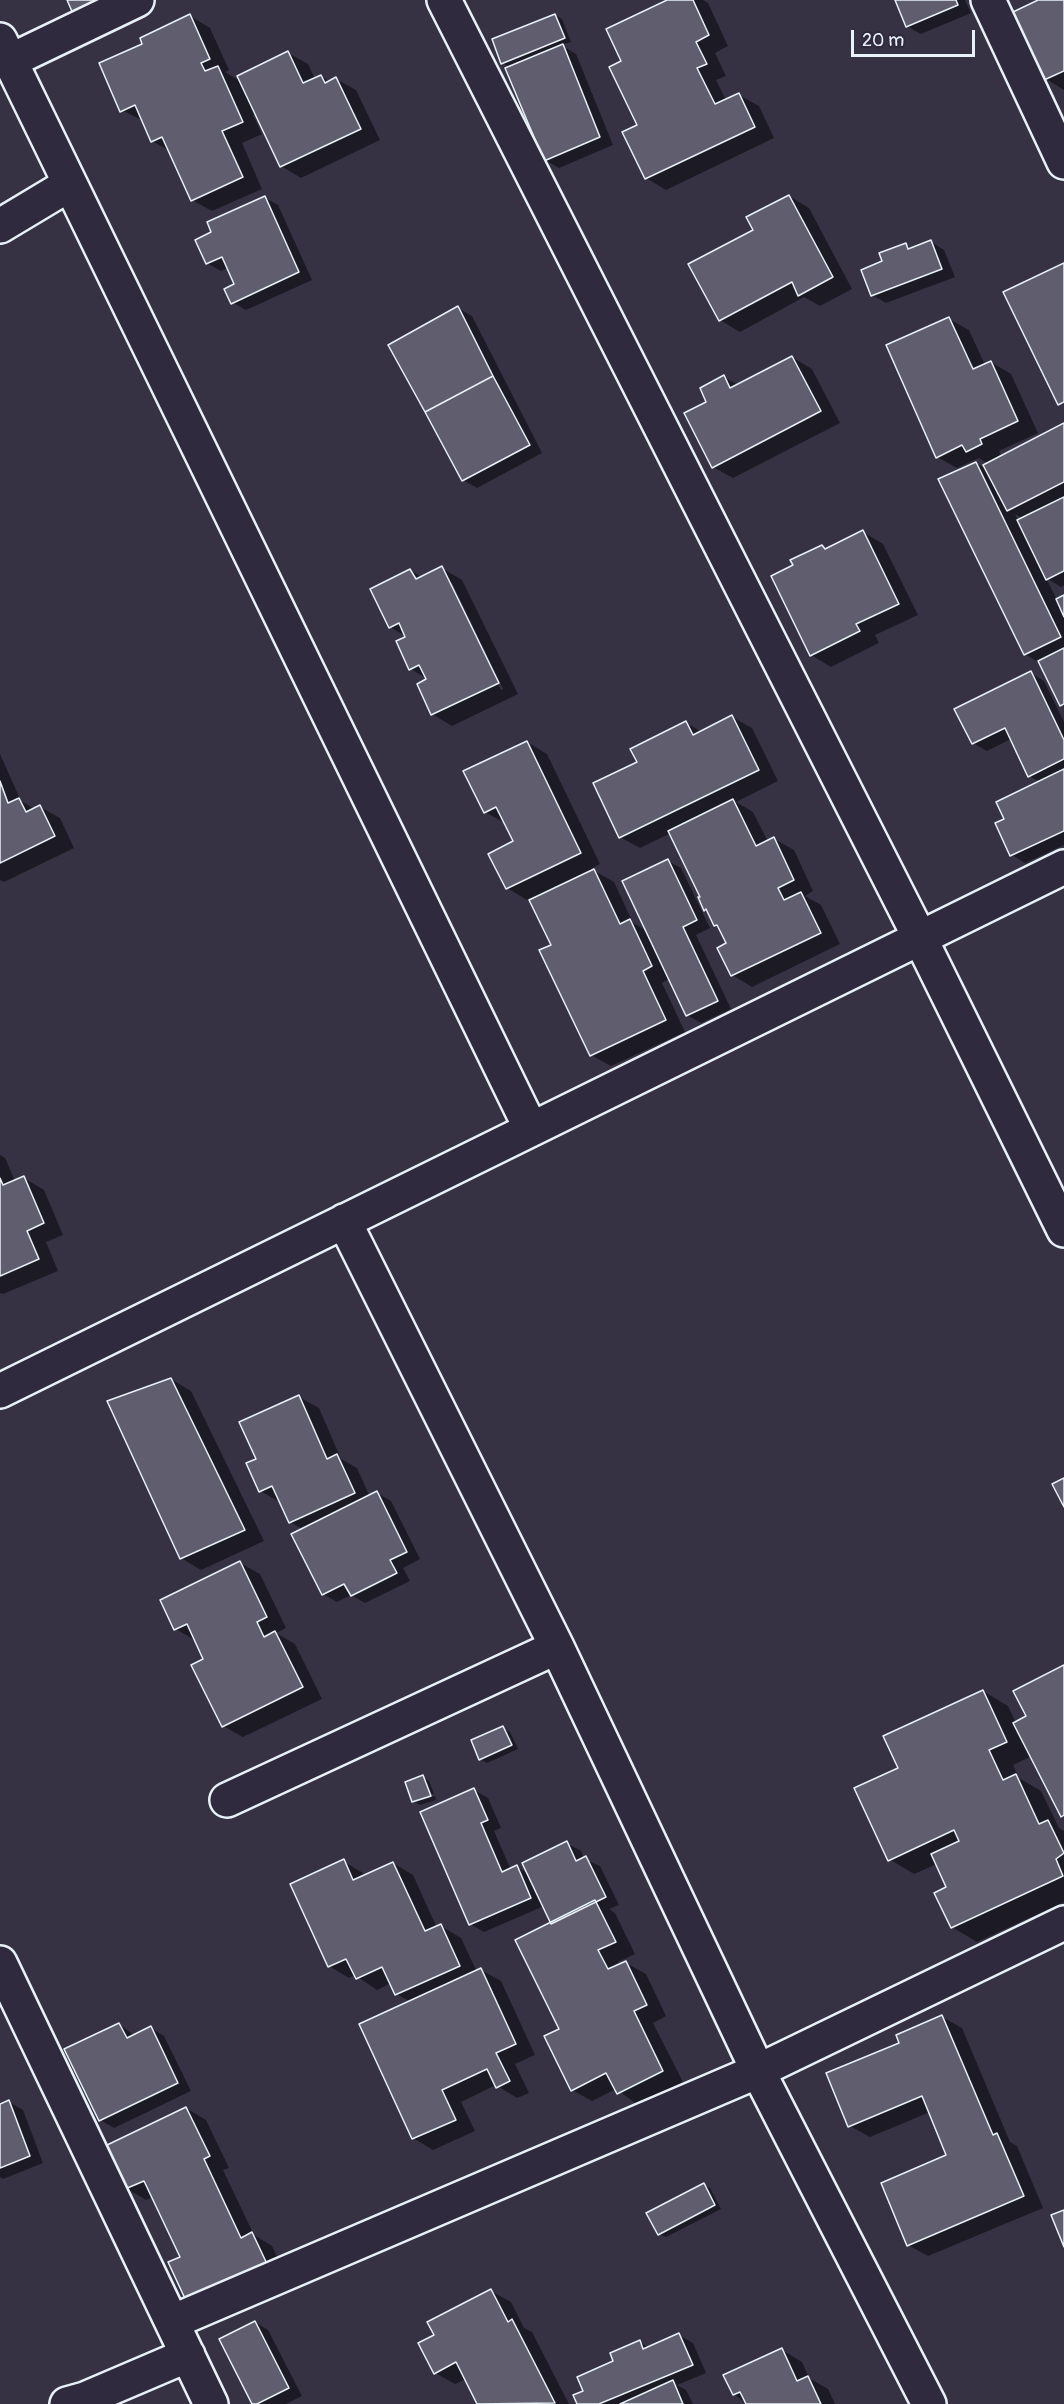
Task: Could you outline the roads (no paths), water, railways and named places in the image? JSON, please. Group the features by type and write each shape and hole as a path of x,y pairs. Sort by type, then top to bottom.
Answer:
{"street":[{"path":"137,0 5,51 531,1129"},
{"path":"444,0 920,938 1064,1230"},
{"path":"988,0 1064,162"},
{"path":"0,226 70,184"},
{"path":"0,1391 1064,867"},
{"path":"345,1221 557,1647 758,2071 929,2404"},
{"path":"227,1800 557,1647"},
{"path":"172,2322 758,2071 1064,1923"},
{"path":"0,1963 211,2404"},
{"path":"67,2404 85,2399 188,2355"}]}
